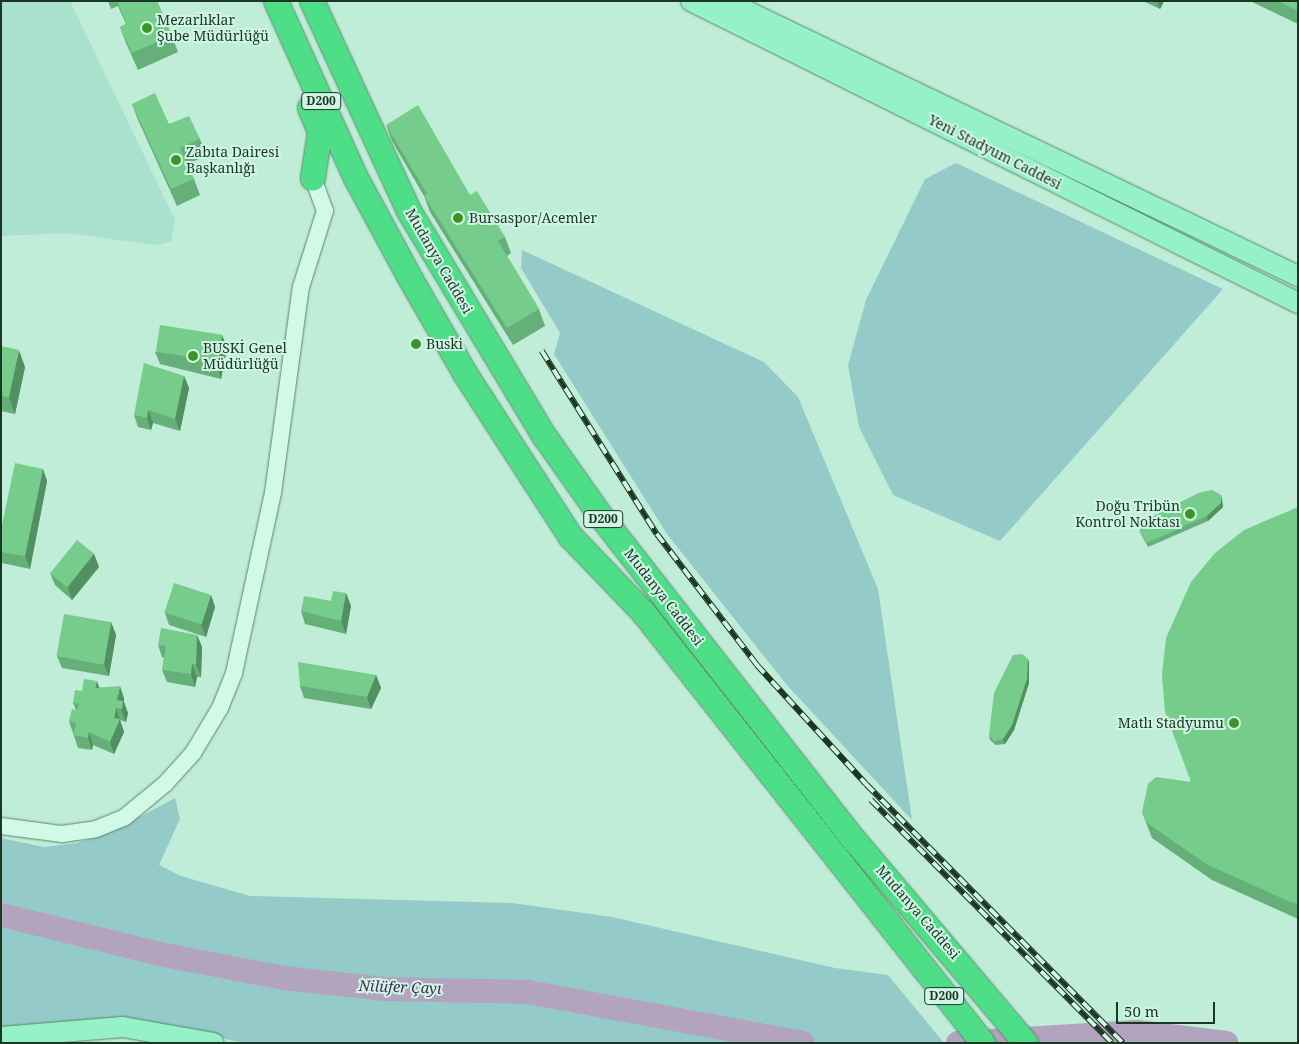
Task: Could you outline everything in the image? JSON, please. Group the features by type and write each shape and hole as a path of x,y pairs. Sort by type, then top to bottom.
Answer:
{"highway":[{"name":"Mudanya Caddesi","path":"312,1 328,40 409,211 545,437 600,515 855,841 951,949 1026,1043"},
{"path":"328,1 328,40"},
{"name":"Mudanya Caddesi","path":"279,12 356,178 410,278 466,375 571,536 643,612 903,952 983,1043"},
{"path":"279,12 292,67 320,132 313,178"},
{"path":"903,952 971,1043"}],"main road":[{"name":"Yeni Stadyum Caddesi","path":"691,1 1298,302"},
{"name":"Yeni Stadyum Caddesi","path":"726,1 1298,276"},
{"path":"43,1039 123,1027 214,1043"},
{"path":"1,1037 163,1043"}],"street":[{"path":"1,826 62,834 96,829 125,817 165,784 193,753 220,708 234,673 273,493 301,287 325,211 313,178"}],"shaded area":[{"path":"1,1 70,1 175,220 171,242 156,245 66,233 1,236"},
{"path":"956,163 1223,289 1000,541 893,495 859,427 848,365 866,300 925,179"},
{"path":"522,250 764,362 798,397 878,589 912,820 786,684 667,534 554,354 560,333 521,268"},
{"path":"175,798 180,819 159,865 181,876 250,896 512,903 612,917 835,968 888,975 944,1043 242,1043 210,1035 1,1028 1,838 44,847 77,843 112,832"}],"building":[{"name":"Mezarlıklar Şube Müdürlüğü","path":"117,1 157,1 172,36 132,53 120,27 127,24"},
{"path":"1278,1 1298,1 1298,11"},
{"name":"Zabıta Dairesi Başkanlığı","path":"155,93 169,124 189,116 200,139 180,148 194,179 171,189 132,104"},
{"path":"418,105 470,195 477,191 505,237 498,241 539,309 507,328 424,196 427,194 386,125"},
{"path":"160,325 222,335 218,362 156,352"},
{"path":"1,346 19,350 9,397 1,396"},
{"path":"144,363 184,376 175,419 148,410 147,418 134,415"},
{"path":"15,463 43,469 25,556 1,552 1,530"},
{"name":"Doğu Tribün Kontrol Noktası","path":"1212,490 1221,495 1221,503 1207,516 1147,543 1139,530 1152,517 1198,493"},
{"name":"Matlı Stadyumu","path":"1298,507 1298,904 1206,864 1146,822 1142,812 1148,784 1156,777 1191,782 1165,712 1162,675 1166,638 1191,582 1215,553 1244,530"},
{"path":"77,540 94,554 67,587 50,573"},
{"path":"174,583 211,595 202,625 164,612"},
{"path":"333,591 346,593 341,621 301,611 304,596 331,601"},
{"path":"64,614 111,622 104,665 57,656"},
{"path":"161,628 197,635 196,665 192,664 191,674 162,670 166,646 158,645"},
{"path":"1022,654 1028,659 1027,679 1012,725 1003,739 994,741 989,735 994,693 1013,655"},
{"path":"298,662 376,675 367,697 300,686"},
{"path":"84,679 97,681 95,688 120,686 117,700 123,701 122,709 116,708 114,718 120,719 110,742 89,732 88,738 73,735 76,723 69,721 72,709 77,710 79,704 73,703 75,690 82,691"}],"waterway":[{"name":"Nilüfer Çayı","path":"1,915 160,954 284,978 386,989 528,992 802,1043"},
{"name":"Nilüfer Çayı","path":"958,1043 1137,1032 1226,1043"}],"railway":[{"path":"542,351 657,534 757,665 866,784 1123,1043"},
{"path":"871,800 1112,1043"}],"place":[{"name":"Mezarlıklar Şube Müdürlüğü","path":"147,28"},
{"name":"Zabıta Dairesi Başkanlığı","path":"176,160"},
{"name":"Bursaspor/Acemler","path":"458,218"},
{"name":"Buski","path":"416,344"},
{"name":"BUSKİ Genel Müdürlüğü","path":"193,356"},
{"name":"Doğu Tribün Kontrol Noktası","path":"1190,514"},
{"name":"Matlı Stadyumu","path":"1234,723"}]}
